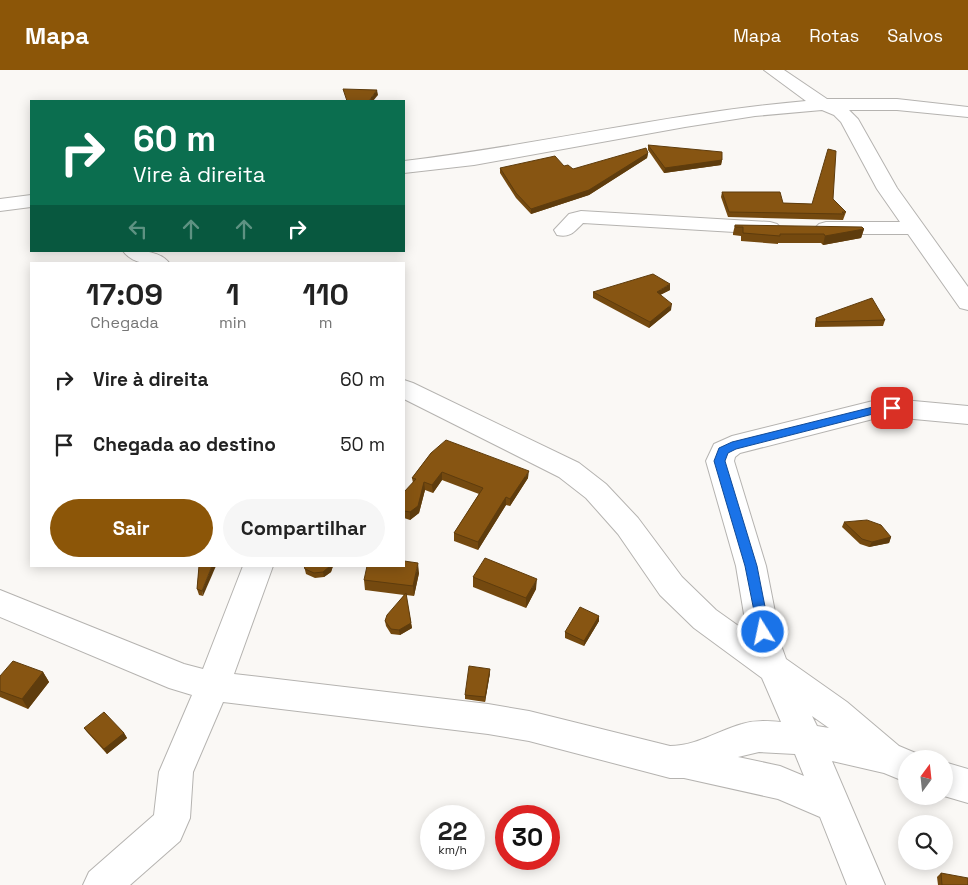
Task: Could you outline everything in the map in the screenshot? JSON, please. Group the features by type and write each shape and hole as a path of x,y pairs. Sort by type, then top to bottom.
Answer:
{"street":[{"path":"773,70 822,104 840,111 849,119 886,189 968,303"},
{"path":"405,167 486,158 659,125 763,110 822,104 909,106 968,111"},
{"path":"0,196 26,202"},
{"path":"0,205 26,202"},
{"path":"565,230 576,218 581,217 736,226 914,228"},
{"path":"136,252 155,262"},
{"path":"405,389 569,470 596,491 628,526 671,586 706,619 772,665 897,762"},
{"path":"866,885 766,648 751,566 720,461 723,451 732,446 877,409 892,408 968,415"},
{"path":"102,885 167,828 172,818 176,772 213,686 258,567"},
{"path":"0,603 181,678 213,686 488,719 529,726 670,762 684,762 780,783 833,805"},
{"path":"684,762 741,740 759,736 806,739 897,762"},
{"path":"953,782 968,786"}],"building":[{"path":"343,89 377,90 370,100 347,100"},
{"path":"648,145 722,152 722,160 665,168"},
{"path":"646,148 648,153 589,190 531,209 516,193 500,168 555,156 564,166 568,165 573,169"},
{"path":"828,149 836,151 833,199 846,212 842,212 844,214 729,212 722,192 780,192 783,203 812,204"},
{"path":"735,225 862,227 864,229 825,236 824,234 780,234 780,236 743,233 743,227 735,227"},
{"path":"653,274 670,284 657,292 672,304 650,322 593,292"},
{"path":"872,298 885,320 817,322 816,318"},
{"path":"446,440 529,471 510,499 506,497 478,542 454,533 483,488 442,472 432,485 424,482 418,506 410,512 405,511 405,491 416,479 412,478 431,453"},
{"path":"867,520 881,525 891,537 872,542 862,539 844,522"},
{"path":"485,558 537,579 526,598 473,577"},
{"path":"405,561 418,563 413,586 364,580 367,567 405,567"},
{"path":"199,567 212,567 202,591 197,589"},
{"path":"304,567 329,567 323,572 314,573"},
{"path":"406,593 411,623 399,630 391,629 385,621 387,615"},
{"path":"580,607 599,616 584,641 565,632"},
{"path":"13,661 43,672 22,699 0,691 0,676"},
{"path":"469,666 490,669 485,697 465,695"},
{"path":"104,712 124,733 104,749 84,728"},
{"path":"941,873 968,878 968,885 942,885"}],"route":[{"path":"763,632 751,566 720,461 723,451 732,446 750,441 877,409 892,408"}]}
